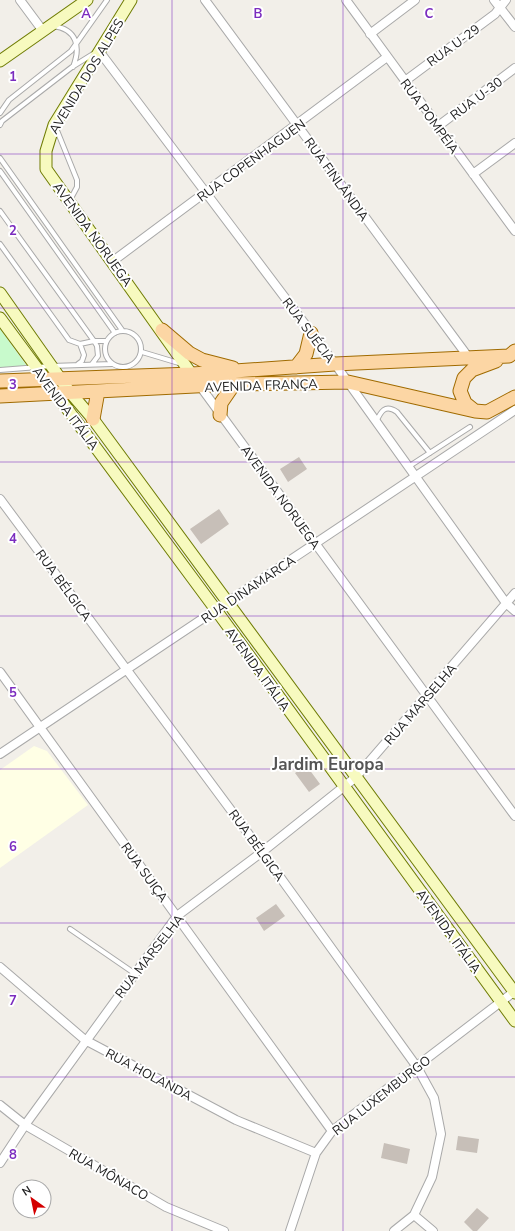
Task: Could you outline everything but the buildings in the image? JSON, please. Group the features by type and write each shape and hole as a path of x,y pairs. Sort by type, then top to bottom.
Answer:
{"main road":[{"path":"0,61 88,0"},
{"name":"AVENIDA DOS ALPES","path":"50,177 46,169 46,151 54,125 131,0"},
{"name":"AVENIDA NORUEGA","path":"50,177 113,261 200,386"},
{"name":"AVENIDA ITÁLIA","path":"0,293 69,391 93,419 515,992"},
{"name":"AVENIDA ITÁLIA","path":"0,318 216,610 515,1021"},
{"path":"162,330 189,353 202,360 243,371"},
{"path":"296,367 306,354 311,334"},
{"path":"475,411 465,403 460,391 464,378 472,370 512,354"},
{"name":"AVENIDA FRANÇA","path":"0,381 189,370 243,371 335,364 468,358 512,354"},
{"name":"AVENIDA FRANÇA","path":"0,396 69,391 98,391 234,384 348,382 475,411 487,412 515,397"},
{"path":"220,415 221,403 234,384"},
{"path":"93,419 98,391"}],"street":[{"path":"20,0 46,29"},
{"name":"RUA FINLÂNDIA","path":"205,0 468,358"},
{"name":"RUA POMPÉIA","path":"346,0 437,127 512,221 515,231"},
{"path":"370,34 415,0"},
{"path":"494,0 515,27"},
{"path":"501,9 506,0"},
{"name":"RUA U-29","path":"405,81 501,9"},
{"name":"RUA SUÉCIA","path":"99,51 335,364 506,603 515,611"},
{"name":"RUA COPENHAGUEN","path":"113,261 388,57"},
{"name":"RUA U-30","path":"437,127 515,68"},
{"path":"473,174 515,143"},
{"name":"AVENIDA NORUEGA","path":"200,386 515,816"},
{"name":"RUA DINAMARCA","path":"0,754 414,476 515,410"},
{"name":"RUA BÉLGICA","path":"0,499 262,852 417,1067 434,1098 441,1134 432,1177 414,1215"},
{"name":"RUA MARSELHA","path":"0,1163 25,1125 134,973 177,916 262,852 356,777 515,593"},
{"name":"RUA SUIÇA","path":"0,672 332,1131"},
{"name":"RUA HOLANDA","path":"0,967 86,1040 236,1120 316,1153"},
{"name":"RUA LUXEMBURGO","path":"290,1231 316,1153 332,1131 515,992"},
{"name":"RUA MÔNACO","path":"0,1105 25,1125 166,1207 224,1231"},
{"path":"394,1231 414,1215 433,1231"}],"lane":[{"name":"AVENIDA DOS ALPES","path":"0,113 9,100 56,65 77,44 108,0"},
{"path":"46,29 61,27 77,44 78,56 72,67"},
{"path":"1,123 72,67 99,51"},
{"path":"54,125 77,180 77,187 69,202"},
{"path":"0,158 122,330"},
{"path":"0,171 115,333"},
{"path":"0,211 94,341 97,346 98,356 92,364"},
{"path":"0,244 70,340 80,344 94,341 106,341 115,333 122,330 132,332 136,336 140,341 142,352 136,363 130,366 118,367 112,364 92,364 0,370"},
{"path":"106,341 105,354 112,364"},
{"path":"78,365 82,361 84,355 80,344"},
{"path":"142,352 189,370"},
{"path":"376,422 381,411 386,408 391,408 397,412 430,453"},
{"path":"408,468 470,426"},
{"path":"445,443 451,452"},
{"path":"70,929 134,973"}],"shaded area":[{"path":"34,746 47,751 88,805 0,868 0,770"}],"green space":[{"path":"0,329 26,365 25,367 0,368"}],"district":[{"name":"Jardim Europa","path":"328,764"}]}
